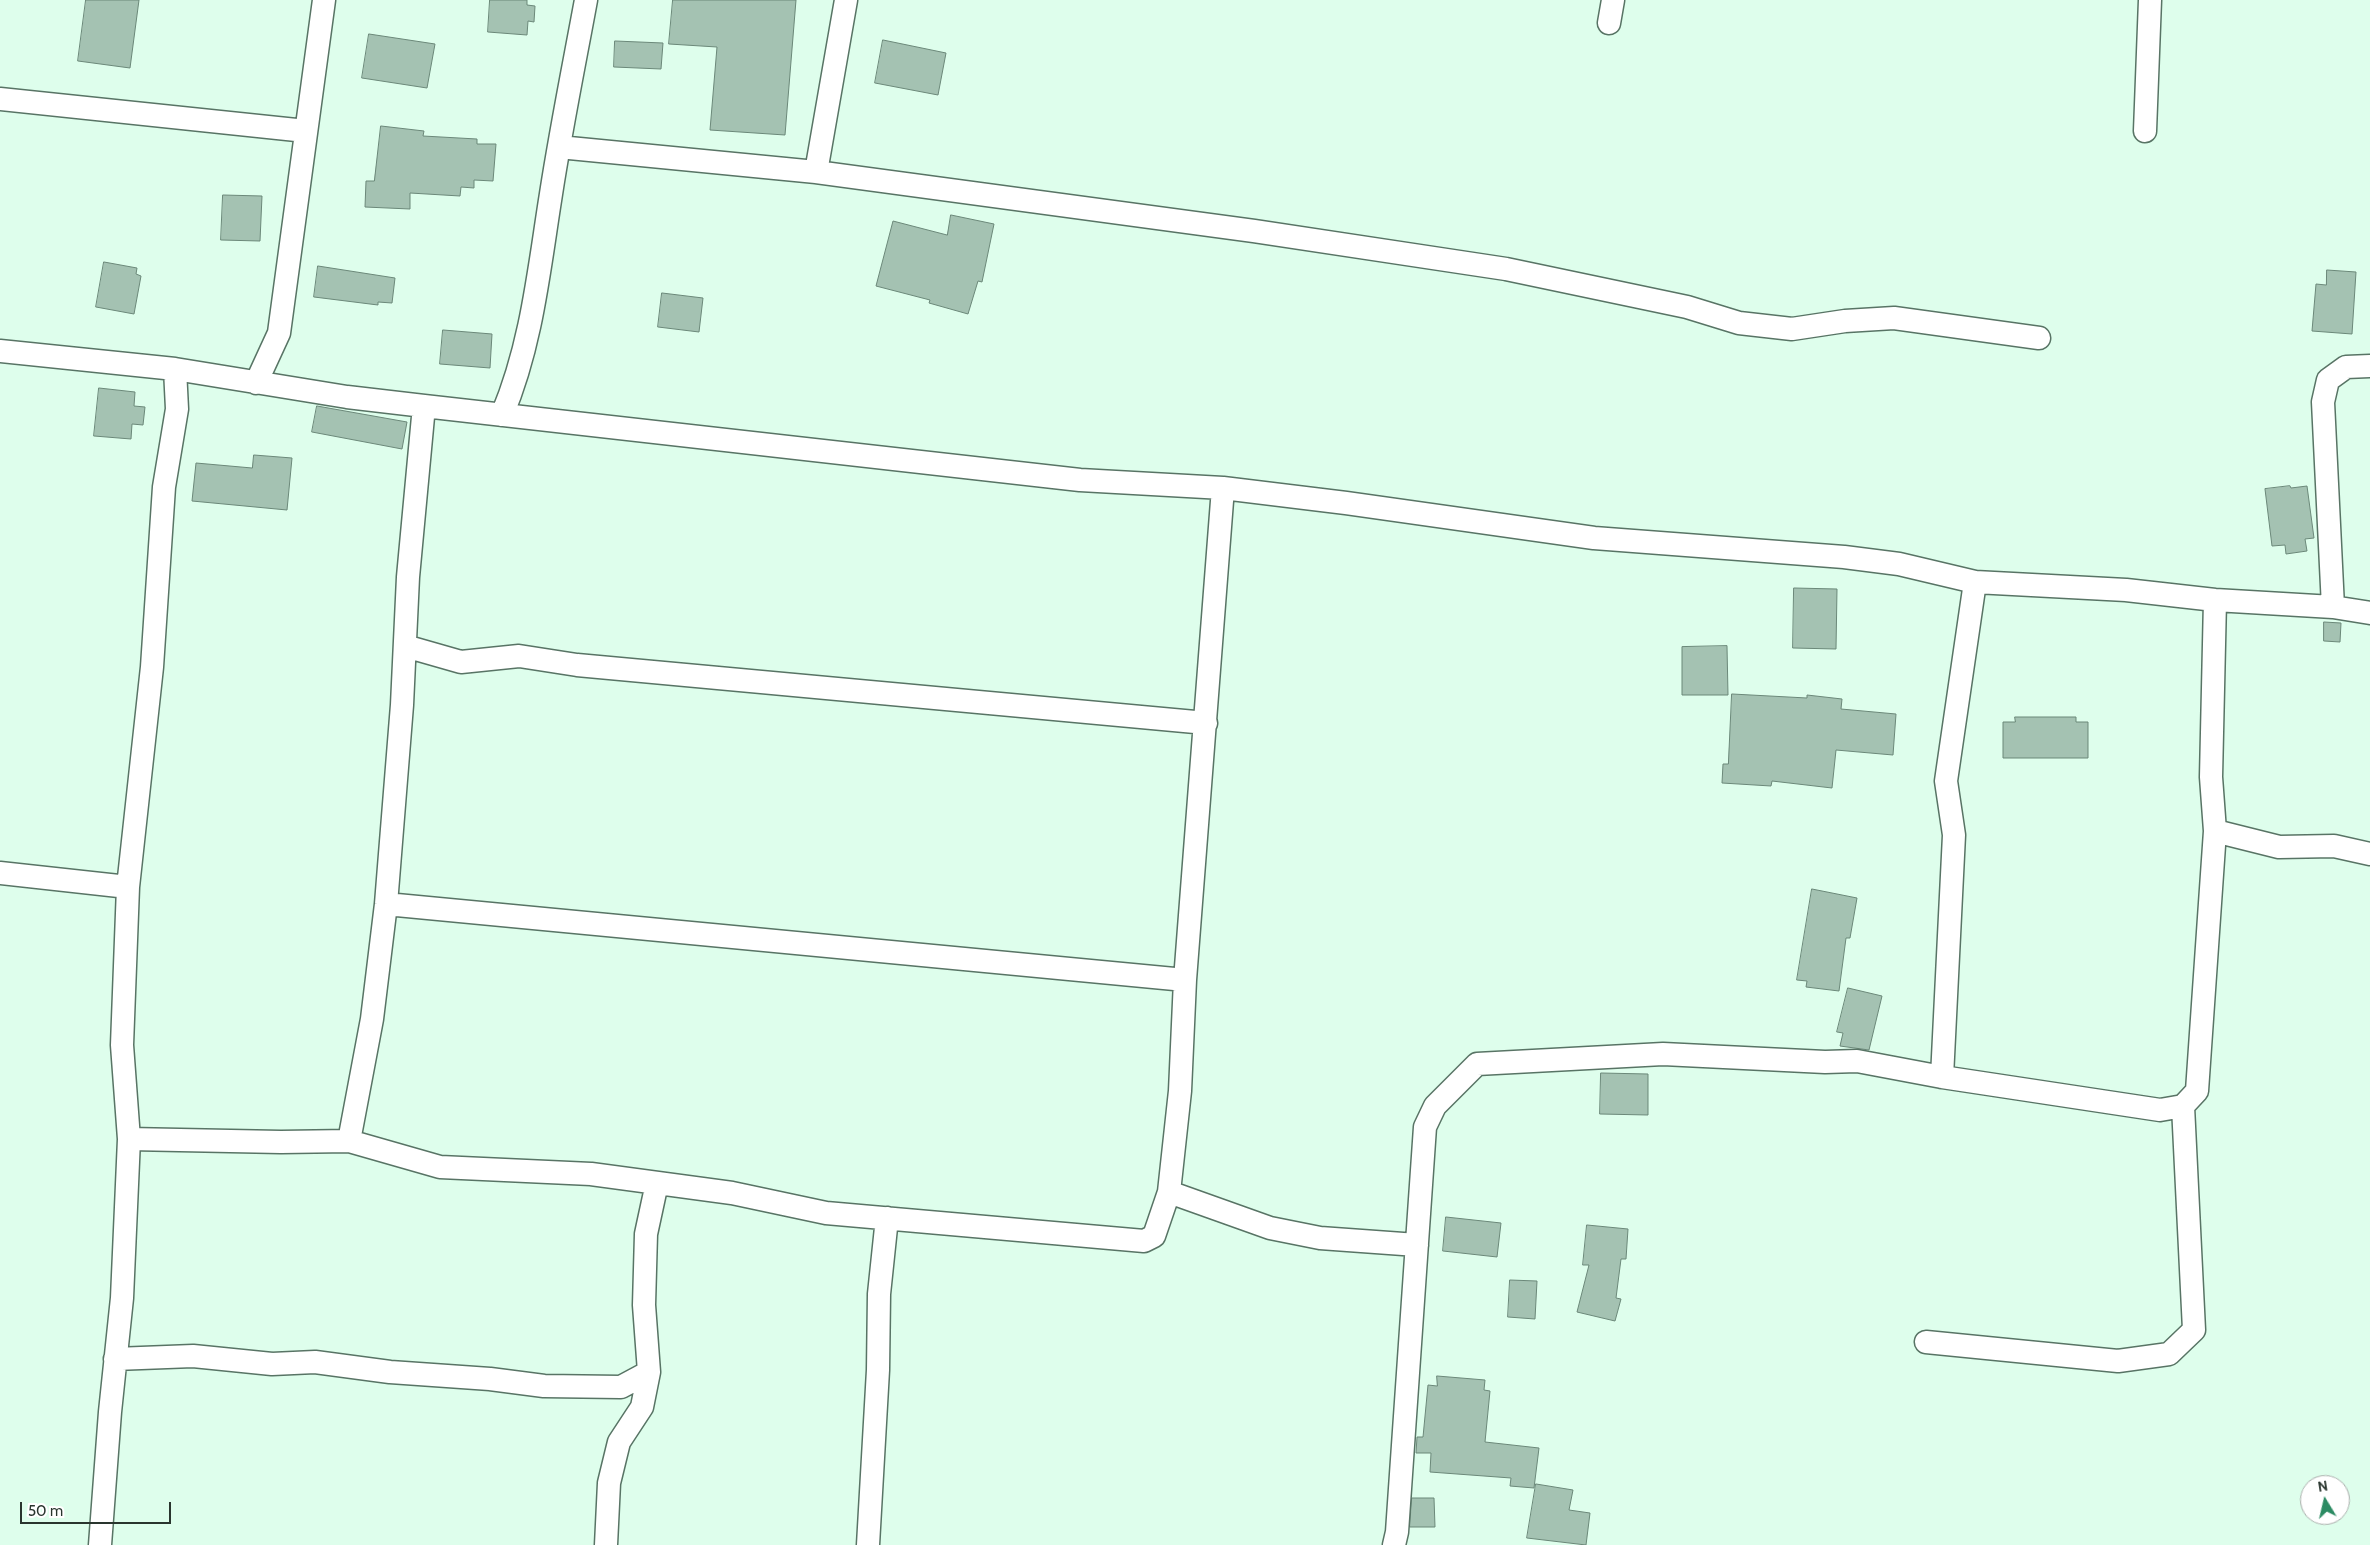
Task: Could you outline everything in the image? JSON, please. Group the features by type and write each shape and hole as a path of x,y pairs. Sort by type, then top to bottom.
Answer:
{"street":[{"path":"256,383 279,333 324,0"},
{"path":"502,415 517,380 529,334 559,147 586,0"},
{"path":"816,172 846,0"},
{"path":"1609,23 1613,0"},
{"path":"2145,131 2150,0"},
{"path":"0,99 306,131"},
{"path":"559,147 816,172 1244,229 1506,269 1687,307 1739,323 1792,328 1845,321 1894,318 2039,338"},
{"path":"0,351 175,370 347,398 1080,480 1222,488 1346,503 1594,538 1853,558 1899,564 1975,582 2126,590 2216,600 2333,607 2370,612"},
{"path":"2333,607 2323,402 2328,380 2346,367 2370,366"},
{"path":"100,1545 115,1359 122,1298 129,1139 122,1046 128,887 152,667 164,487 177,408 175,370"},
{"path":"349,1141 372,1019 386,904 405,646 408,578 424,406"},
{"path":"129,1139 282,1142 349,1141 440,1167 591,1174 732,1194 826,1213 1144,1241 1154,1236 1169,1192 1180,1092 1186,980 1222,488"},
{"path":"1942,1077 1954,835 1946,781 1975,582"},
{"path":"1394,1545 1397,1532 1425,1127 1435,1106 1477,1064 1664,1054 1857,1061 1942,1077 2160,1110 2183,1106 2197,1091 2216,831 2211,751 2216,600"},
{"path":"405,646 461,662 520,656 586,666 1206,723"},
{"path":"2216,831 2279,847 2334,846 2370,854"},
{"path":"0,873 128,887"},
{"path":"386,904 1186,980"},
{"path":"1926,1342 2118,1361 2169,1354 2194,1330 2183,1106"},
{"path":"606,1545 609,1483 619,1442 642,1407 649,1372 644,1305 646,1234 657,1183"},
{"path":"1169,1192 1270,1228 1320,1238 1417,1245"},
{"path":"868,1545 876,1410 880,1294 887,1218"},
{"path":"115,1359 193,1356 272,1364 315,1362 390,1372 554,1386 621,1387 649,1372"}],"building":[{"path":"86,0 139,0 130,68 78,61"},
{"path":"490,0 527,0 527,5 535,6 534,22 528,21 527,35 488,32"},
{"path":"673,0 796,0 785,135 710,130 717,47 669,44"},
{"path":"369,34 435,44 427,88 362,78"},
{"path":"883,40 946,53 938,95 875,83"},
{"path":"615,41 663,43 661,69 614,67"},
{"path":"381,126 424,131 423,136 477,139 477,144 496,144 493,181 474,180 474,188 461,187 460,196 410,193 410,209 365,207 366,181 374,181"},
{"path":"223,195 262,196 260,241 221,240"},
{"path":"951,215 994,224 982,282 978,281 968,314 929,303 930,300 876,286 893,221 947,235"},
{"path":"104,262 137,268 136,274 141,276 134,314 96,307"},
{"path":"318,266 395,278 392,303 378,302 378,305 314,297"},
{"path":"2327,270 2356,272 2352,334 2312,331 2316,284 2326,285"},
{"path":"662,293 703,298 699,332 658,327"},
{"path":"443,330 492,334 490,368 440,364"},
{"path":"99,388 135,392 134,406 145,407 143,425 132,424 131,439 94,436"},
{"path":"317,406 407,422 402,449 312,432"},
{"path":"254,455 292,458 287,510 192,501 196,463 252,468"},
{"path":"2290,486 2291,488 2307,486 2314,538 2305,539 2307,551 2286,554 2285,545 2272,546 2265,489"},
{"path":"1794,588 1837,589 1836,649 1793,648"},
{"path":"2324,622 2341,623 2340,642 2324,641"},
{"path":"1727,646 1728,695 1682,695 1682,647"},
{"path":"1732,694 1807,698 1807,695 1842,699 1841,709 1896,714 1893,755 1836,750 1832,788 1772,781 1771,786 1722,783 1723,764 1728,764"},
{"path":"2015,717 2076,717 2076,722 2088,722 2088,758 2003,758 2003,722 2015,722"},
{"path":"1812,889 1857,898 1850,938 1846,938 1839,991 1806,987 1807,981 1797,980"},
{"path":"1848,988 1882,996 1869,1050 1840,1046 1843,1033 1837,1032"},
{"path":"1601,1073 1648,1074 1648,1115 1600,1114"},
{"path":"1446,1217 1501,1223 1497,1257 1443,1251"},
{"path":"1587,1225 1628,1229 1626,1259 1621,1259 1616,1298 1621,1299 1615,1321 1577,1312 1589,1265 1583,1265"},
{"path":"1510,1280 1537,1281 1535,1319 1508,1317"},
{"path":"1437,1376 1485,1380 1484,1390 1490,1391 1485,1442 1539,1448 1534,1488 1510,1486 1511,1478 1430,1472 1431,1453 1416,1453 1417,1437 1423,1437 1428,1385 1437,1386"},
{"path":"1536,1484 1573,1490 1569,1510 1590,1513 1586,1545 1527,1538"},
{"path":"1412,1498 1434,1498 1435,1527 1410,1527"}]}
